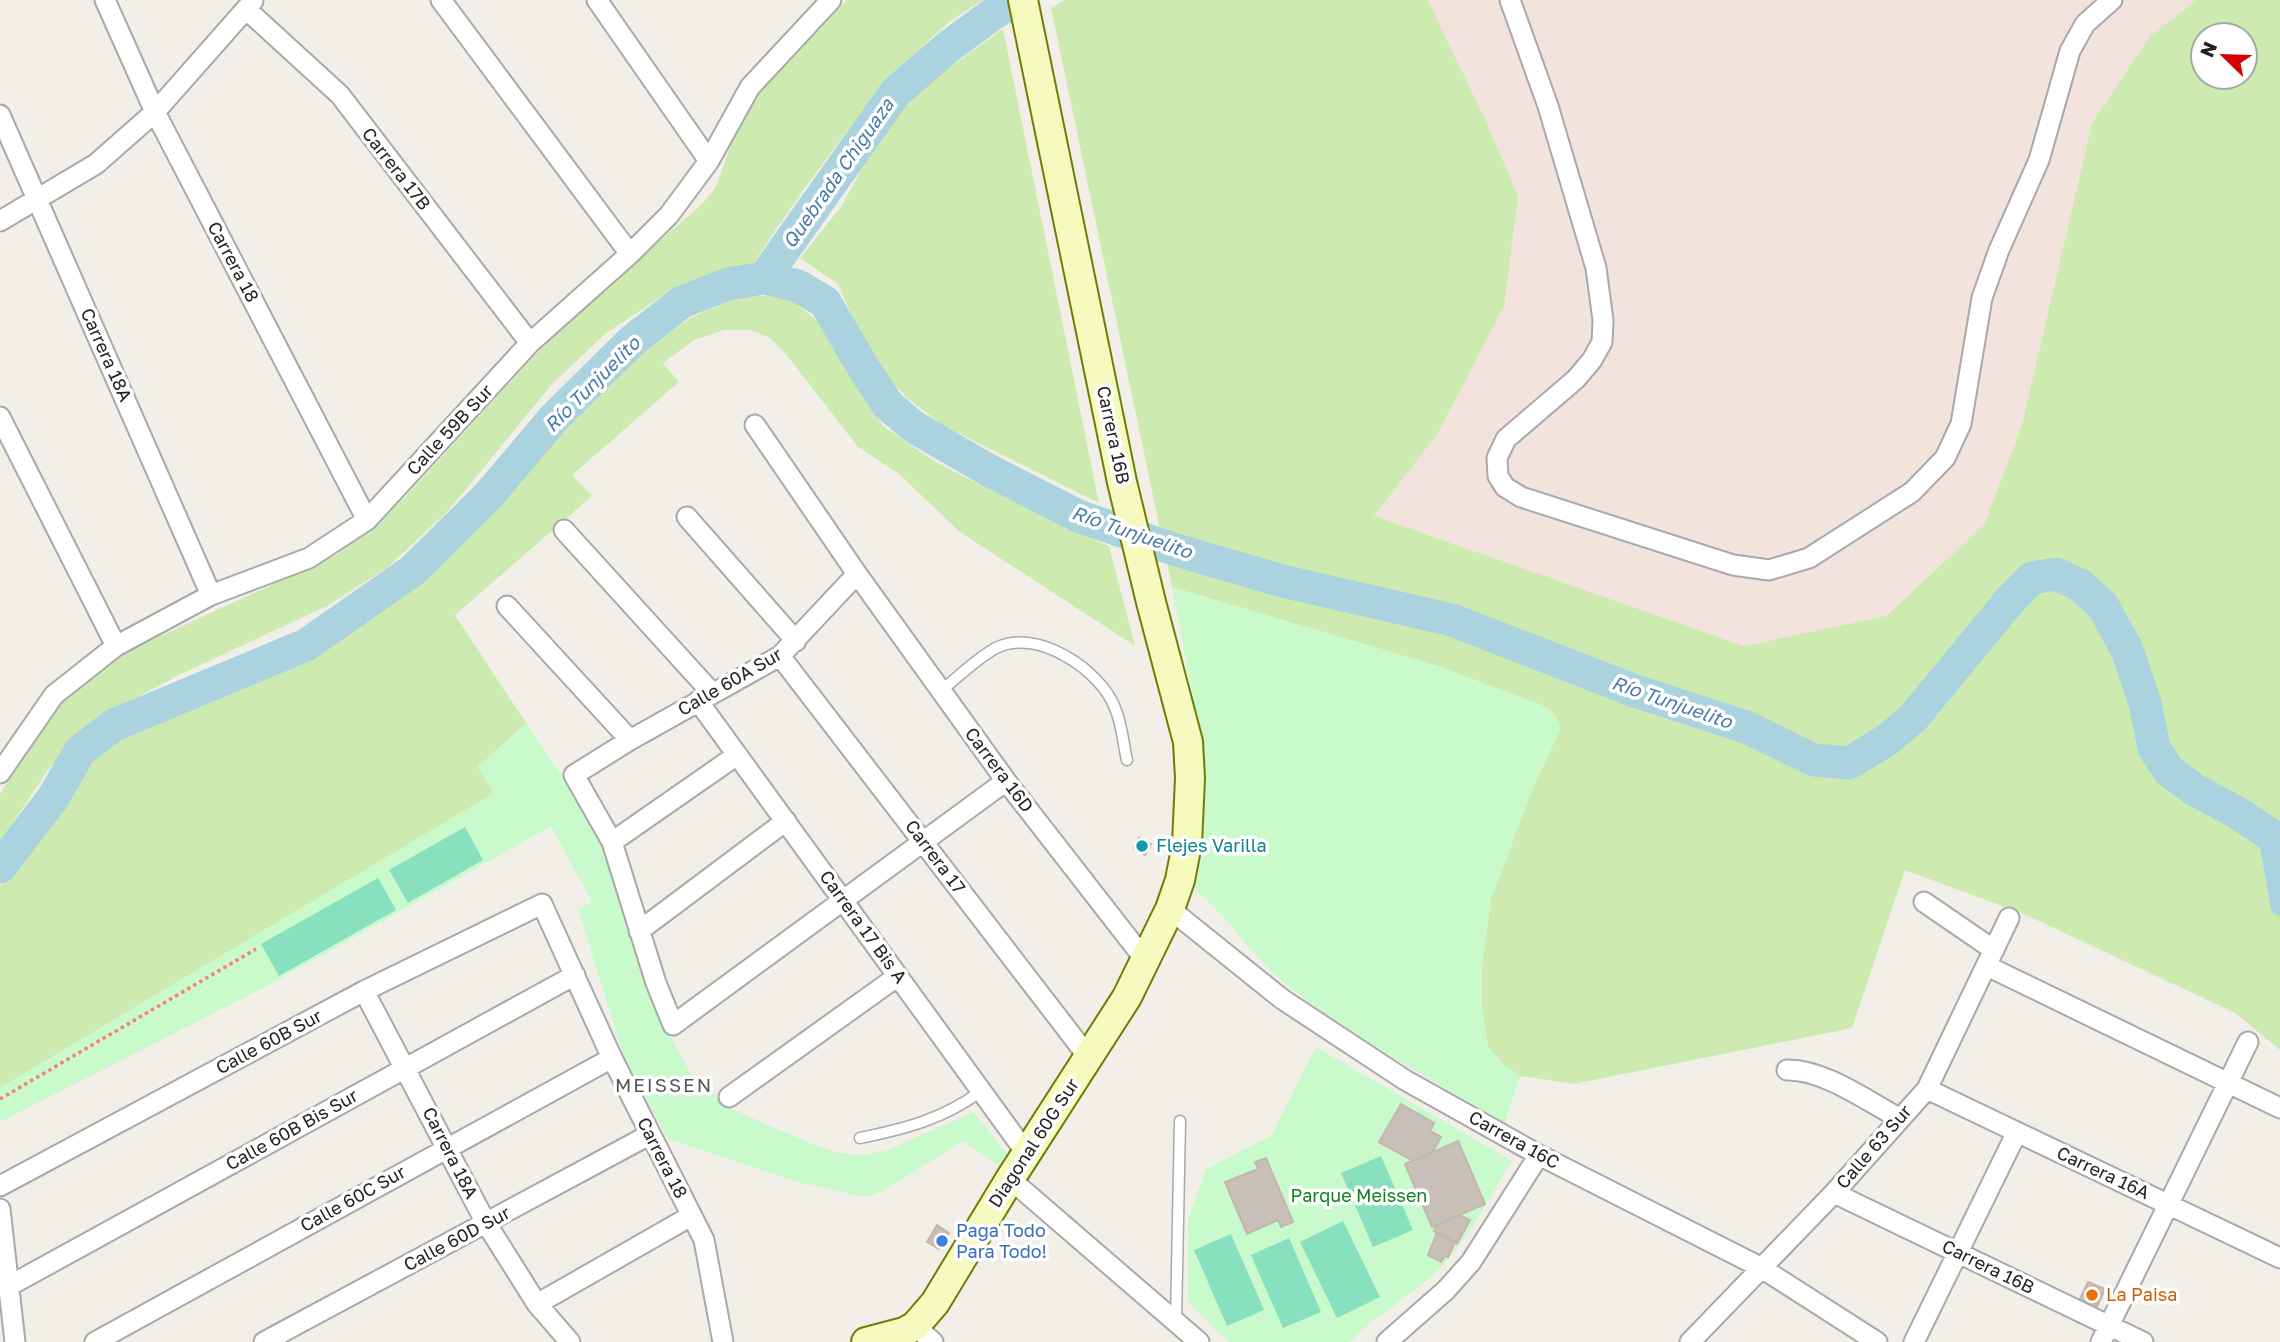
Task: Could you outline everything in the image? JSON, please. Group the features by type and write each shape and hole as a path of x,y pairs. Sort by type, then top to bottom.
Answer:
{"street":[{"name":"Carrera 18","path":"105,0 155,111 368,520"},
{"path":"441,0 630,254"},
{"path":"597,0 709,160"},
{"name":"Calle 59B Sur","path":"0,773 54,695 116,646 211,595 309,558 368,520 530,343 630,254 669,215 709,160 750,87 811,8 831,0"},
{"name":"Carrera 16B","path":"1023,0 1122,482 1188,742 1190,817 1180,880 1170,909"},
{"path":"1510,0 1548,106 1595,268 1603,320 1602,342 1592,360 1576,379 1506,439 1497,458 1498,476 1505,487 1521,497 1733,565 1769,570 1809,558 1912,492 1945,458 1961,424 1982,298 1999,250 2039,160 2070,51 2085,24 2112,0"},
{"path":"0,221 38,201 96,164 155,111 250,5"},
{"name":"Carrera 17B","path":"250,5 340,95 530,343"},
{"name":"Carrera 18A","path":"0,115 211,595"},
{"path":"0,417 116,646"},
{"path":"755,425 857,574"},
{"path":"688,517 796,641"},
{"name":"Carrera 17 Bis A","path":"564,530 705,697 737,755 1027,1154"},
{"name":"Calle 60A Sur","path":"612,842 573,775 780,656 857,574"},
{"name":"Carrera 16D","path":"857,574 1006,781 1146,961"},
{"path":"507,606 630,740"},
{"name":"Carrera 17","path":"780,656 1089,1058"},
{"path":"737,755 612,842 656,983 673,1025 1006,781"},
{"path":"639,931 786,821"},
{"path":"1924,902 1990,958 2280,1108"},
{"name":"Carrera 18","path":"542,904 612,1058 707,1251 723,1342"},
{"name":"Calle 60B Sur","path":"0,1186 364,991 542,904"},
{"name":"Diagonal 60G Sur","path":"866,1342 904,1332 924,1334 935,1303 1010,1179 1127,997 1170,909"},
{"name":"Carrera 16C","path":"1170,909 1282,999 1405,1080 1539,1155 1760,1267 1877,1342"},
{"name":"Calle 63 Sur","path":"1690,1342 1834,1193 1927,1089 2009,918"},
{"name":"Calle 60B Bis Sur","path":"9,1286 575,975"},
{"path":"729,1097 898,976"},
{"name":"Carrera 18A","path":"364,991 486,1223 537,1304 570,1342"},
{"path":"2105,1334 2248,1042"},
{"name":"Calle 60C Sur","path":"95,1342 612,1058"},
{"path":"1787,1070 1802,1070 1818,1075 1899,1118"},
{"name":"Carrera 16A","path":"1927,1089 2280,1258"},
{"path":"1914,1342 2017,1132"},
{"name":"Calle 60D Sur","path":"266,1342 649,1135"},
{"path":"1387,1342 1446,1290 1471,1262 1539,1155"},
{"path":"1010,1179 1199,1342"},
{"name":"Carrera 16B","path":"1834,1193 1958,1253 2105,1334 2143,1342"},
{"path":"0,1209 12,1339"},
{"path":"537,1304 691,1216"},
{"path":"1175,1342 1176,1321"}],"lane":[{"path":"941,691 997,648 1014,643 1040,646 1072,659 1094,675 1115,707 1127,760"},
{"path":"860,1138 909,1128 933,1119 981,1091"},
{"path":"1176,1321 1180,1121"}],"path":[{"path":"0,1099 256,949"}],"shaded area":[{"path":"1428,0 2197,0 2150,36 2022,425 1984,525 1886,616 1744,646 1373,516 1438,433 1484,117"}],"green space":[{"path":"847,0 983,0 947,24 893,77 817,171 751,267 695,280 664,295 606,333 553,383 448,511 387,568 327,606 181,674 105,714 77,737 48,770 0,842 0,794 49,711 96,666 336,555 377,525 544,345 701,205 716,187 734,136 757,92"},
{"path":"1065,0 1428,0 1518,196 1504,306 1438,433 1374,516 1744,646 1886,616 1984,525 2022,425 2092,124 2150,36 2197,0 2280,0 2280,1050 2235,1013 2026,915 1905,870 1852,1028 1574,1084 1520,1076 1504,1065 1488,1047 1482,1009 1482,965 1491,900 1531,792 1560,730 1441,667 1172,587 1051,8"},
{"path":"1003,29 1099,503 942,425 905,396 870,358 838,284 800,258 841,207 879,138 907,98"},
{"path":"785,295 821,324 883,426 937,463 1109,546 1135,646 960,532 899,474 858,447 785,353 770,338 751,330 724,330 694,340 663,363 679,382 572,475 592,496 455,615 526,723 478,767 494,793 0,1088 0,886 102,751 128,732 187,704 323,650 401,595 506,497 563,430 640,354 690,318 738,297"},
{"path":"1172,587 1441,667 1542,705 1557,718 1560,730 1531,792 1491,900 1482,965 1482,1009 1488,1047 1504,1065 1520,1076 1505,1123 1367,1041 1288,986 1195,890 1203,845 1206,781"},
{"path":"526,723 600,833 666,1029 690,1072 732,1109 838,1153 864,1155 888,1150 973,1112 1007,1154 998,1165 963,1141 883,1191 870,1196 860,1196 802,1183 668,1139 624,1057 578,909 592,902 551,826 271,984 0,1122 0,1088 494,793 478,767"},
{"path":"465,827 483,860 408,903 389,870"},
{"path":"378,878 396,910 279,976 261,944"},
{"name":"Parque Meissen","path":"1316,1047 1512,1161 1473,1226 1446,1262 1350,1342 1229,1342 1188,1302 1188,1220 1206,1169 1271,1136"},
{"path":"1381,1156 1413,1230 1373,1247 1341,1173"},
{"path":"1343,1221 1380,1297 1337,1318 1300,1242"},
{"path":"1231,1234 1264,1310 1227,1326 1194,1250"},
{"path":"1289,1238 1321,1312 1283,1328 1251,1255"}],"building":[{"name":"Flejes Varilla","path":"1139,838 1151,844 1145,855 1134,848"},
{"path":"1401,1104 1434,1123 1430,1131 1441,1137 1432,1153 1413,1161 1379,1142"},
{"path":"1458,1141 1485,1204 1432,1227 1405,1164"},
{"path":"1266,1158 1293,1222 1281,1227 1278,1220 1247,1234 1225,1182 1258,1169 1255,1162"},
{"path":"1459,1215 1470,1220 1457,1244 1434,1231 1437,1225"},
{"path":"937,1225 949,1233 939,1249 927,1242"},
{"path":"1437,1233 1455,1242 1448,1257 1445,1256 1441,1262 1428,1255"},
{"name":"La Paisa","path":"2088,1282 2105,1289 2096,1309 2079,1301"}],"waterway":[{"name":"Quebrada Chiguaza","path":"764,278 895,93 948,47 997,11 1021,0"},
{"name":"Río Tunjuelito","path":"0,867 53,798 80,751 114,725 306,645 412,571 489,495 554,418 633,340 682,302 728,284 764,278 798,286 825,302 888,405 914,427 990,471 1078,516 1173,549 1282,581 1452,620 1635,691 1746,727 1814,760 1849,763 1887,740 1913,718 2011,599 2032,578 2056,574 2080,585 2103,606 2127,650 2145,703 2154,748 2169,771 2195,790 2236,812 2280,841"},
{"path":"2267,832 2280,906"}],"place":[{"name":"Flejes Varilla","path":"1142,846"},
{"name":"Paga Todo Para Todo!","path":"942,1241"},
{"name":"La Paisa","path":"2092,1295"}],"district":[{"name":"MEISSEN","path":"664,1085"}]}
